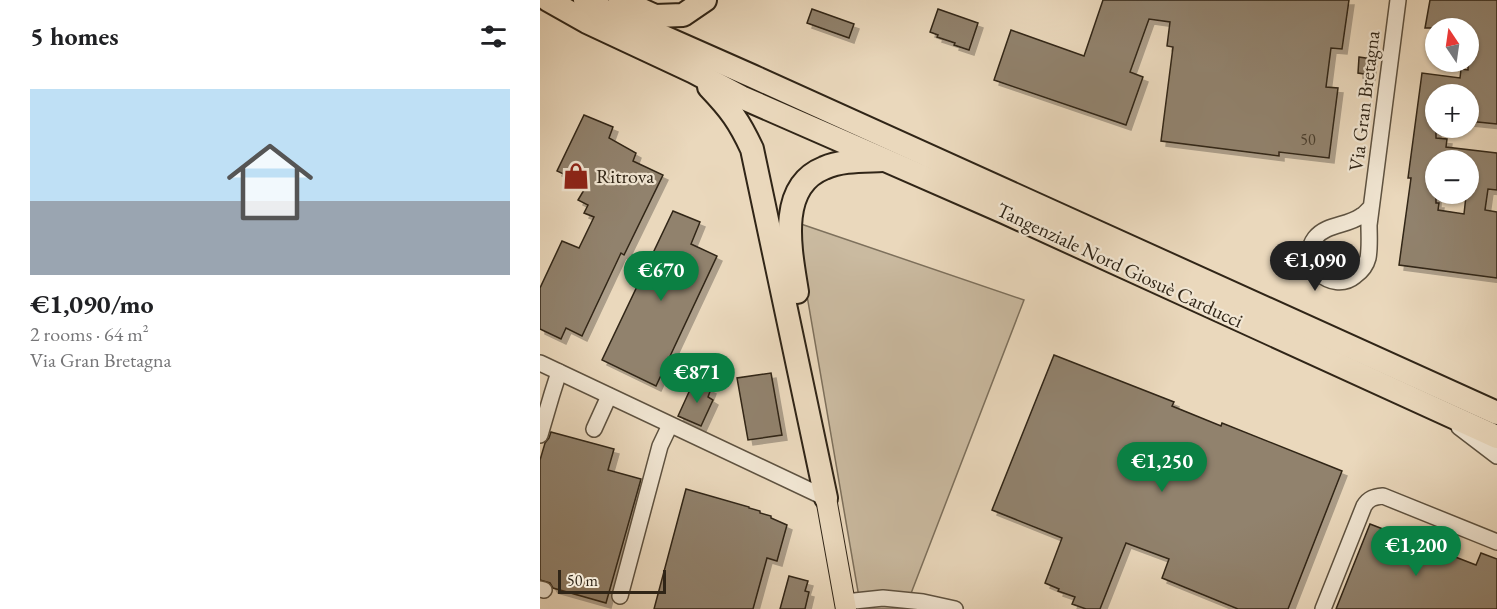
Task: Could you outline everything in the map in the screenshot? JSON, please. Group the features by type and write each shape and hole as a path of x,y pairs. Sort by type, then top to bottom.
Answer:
{"highway":[{"name":"Tangenziale Nord Giosuè Carducci","path":"548,0 587,22 694,72 741,97 888,160 1497,437"},
{"name":"Tangenziale Nord Giosuè Carducci","path":"585,0 1497,413"},
{"path":"620,0 655,16 683,15 705,0"},
{"path":"694,72 728,106 741,125 752,149 826,498"},
{"path":"826,498 790,242 791,214 797,193 807,179 821,168 839,163 888,160"}],"main road":[{"path":"826,498 846,606"}],"street":[{"name":"Via Gran Bretagna","path":"1371,207 1362,216 1321,232 1314,239 1310,261 1321,276 1339,283 1351,280 1363,270 1368,260 1371,207 1398,0"},
{"path":"540,363 826,498"},
{"path":"540,435 559,372"},
{"path":"594,429 609,396"},
{"path":"1435,409 1497,456"},
{"path":"620,596 660,446 670,425"},
{"path":"1323,609 1364,506 1368,500 1375,497 1383,496 1497,542"},
{"path":"846,606 883,598 923,602 955,609"}],"shaded area":[{"path":"798,223 1024,300 905,609 861,609 800,255"}],"building":[{"path":"1103,0 1349,0 1342,49 1331,48 1326,87 1338,88 1329,158 1279,152 1279,156 1161,141 1173,47 1167,46 1170,22 1149,19 1130,72 1143,77 1126,125 994,80 1011,30 1084,56"},
{"path":"1430,0 1497,0 1497,124 1479,122 1479,84 1425,84 1425,138 1447,139 1446,147 1472,150 1425,150 1425,204 1439,204 1438,210 1464,214 1465,204 1479,204 1479,151 1497,153 1497,190 1488,189 1485,210 1497,212 1497,278 1399,265 1422,73 1460,78 1461,72 1479,72 1479,18 1427,18"},
{"path":"812,9 854,24 849,38 807,23"},
{"path":"938,9 978,23 969,50 930,32"},
{"path":"1359,57 1372,59 1370,75 1358,73"},
{"path":"584,115 613,127 609,138 636,153 633,161 663,175 624,255 621,253 582,336 566,328 561,339 540,329 540,288 562,241 579,248 594,217 584,213 588,205 578,200 587,185 557,171"},
{"path":"673,211 700,222 691,244 717,256 656,386 602,360"},
{"path":"1054,355 1174,402 1172,406 1221,426 1222,423 1342,471 1288,609 1238,609 1162,578 1169,559 1126,543 1100,609 1086,609 1072,604 1075,597 1045,583 1062,538 992,510"},
{"path":"771,373 782,435 748,440 737,378"},
{"path":"694,381 711,389 708,397 713,400 701,426 678,416"},
{"path":"551,432 614,449 608,470 641,479 606,603 553,588 550,583 540,580 540,460"},
{"path":"686,489 749,507 787,525 777,561 767,558 753,609 654,609"},
{"path":"1370,524 1476,565 1481,553 1497,559 1497,609 1336,609"},
{"path":"789,576 808,581 805,591 809,592 805,609 780,609"}],"place":[{"name":"Ritrova","path":"576,176"}]}
